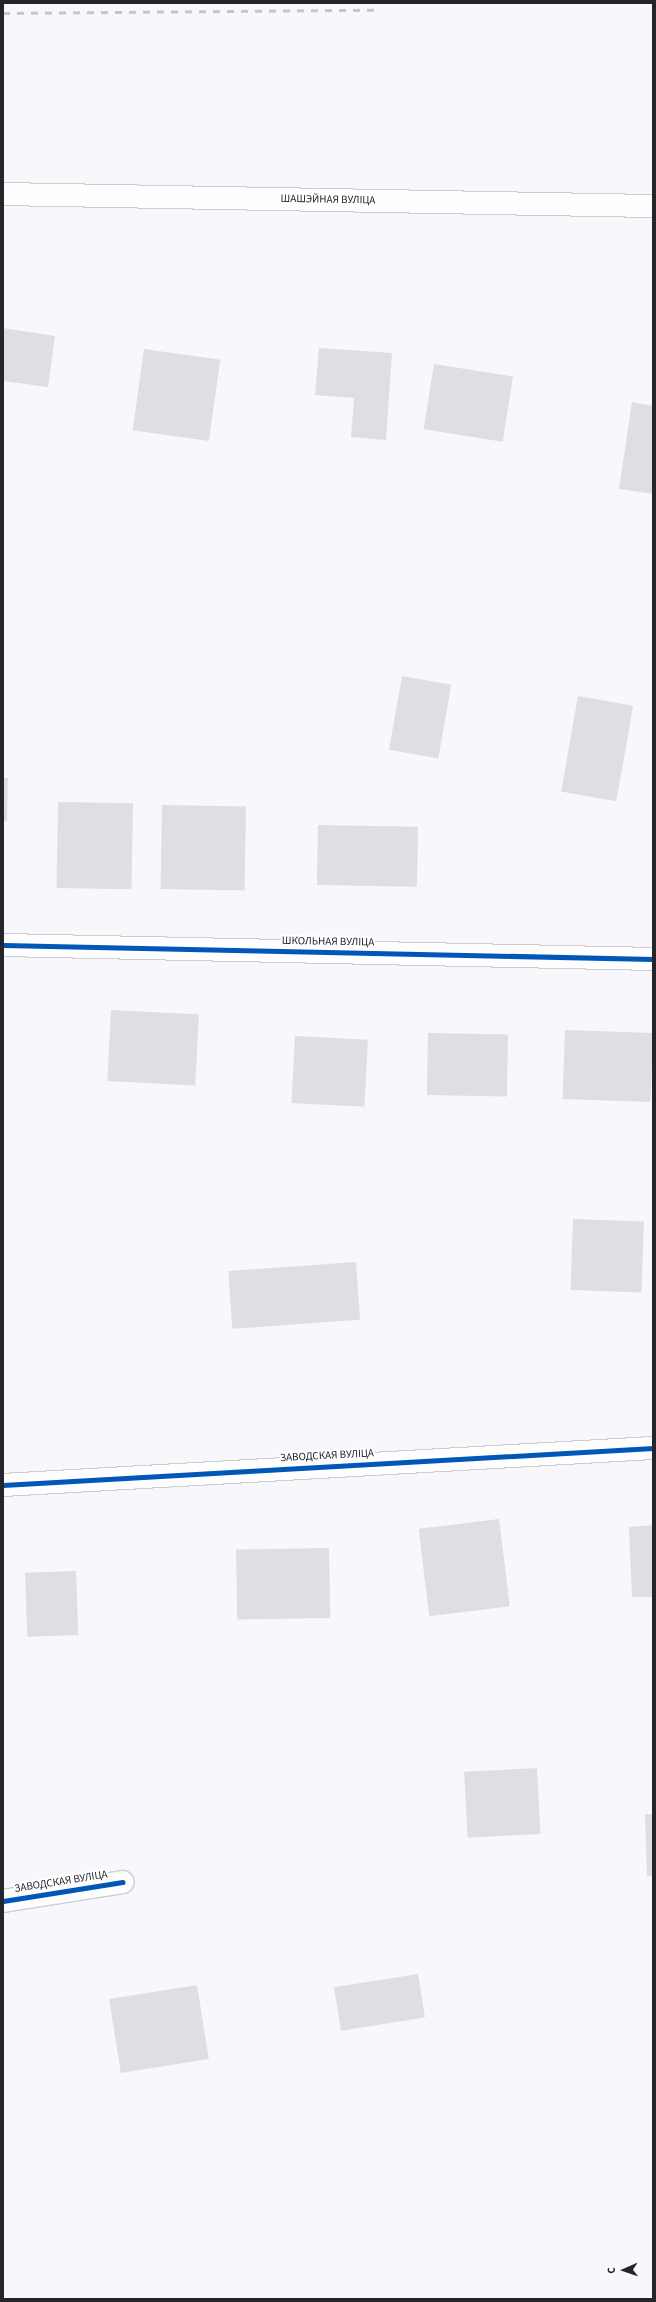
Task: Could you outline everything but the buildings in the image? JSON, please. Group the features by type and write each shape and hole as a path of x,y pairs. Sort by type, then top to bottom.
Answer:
{"street":[{"name":"ШАШЭЙНАЯ ВУЛІЦА","path":"3,194 653,206"},
{"name":"ШКОЛЬНАЯ ВУЛІЦА","path":"3,945 653,959"},
{"name":"ЗАВОДСКАЯ ВУЛІЦА","path":"3,1485 653,1448"},
{"name":"ЗАВОДСКАЯ ВУЛІЦА","path":"3,1901 123,1882"}],"railway":[{"path":"3,13 375,10"}],"cycle path":[{"path":"3,945 653,959"},
{"path":"3,1485 653,1448"},
{"path":"3,1901 123,1882"}]}
